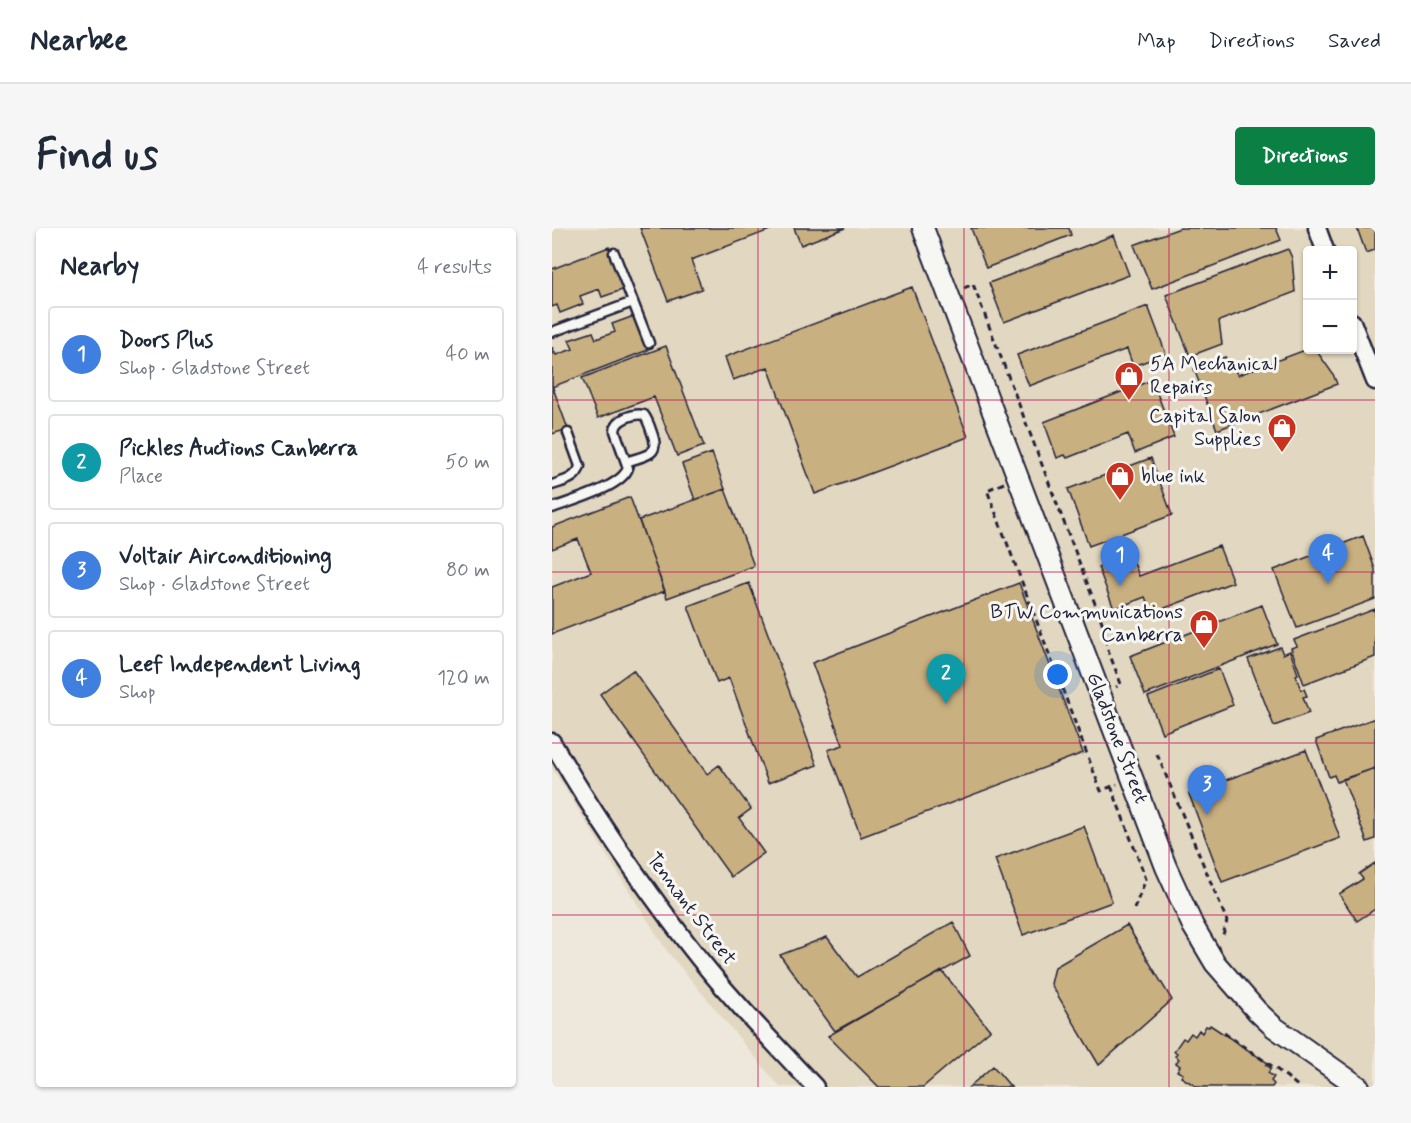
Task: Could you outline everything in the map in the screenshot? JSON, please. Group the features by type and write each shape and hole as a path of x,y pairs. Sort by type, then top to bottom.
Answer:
{"street":[{"name":"Gladstone Street","path":"923,228 1166,867 1192,926 1215,963 1257,1011 1274,1027 1359,1087"},
{"path":"1317,228 1324,246"},
{"path":"1357,333 1375,381"},
{"name":"Tennant Street","path":"552,742 598,819 688,944 754,1022 815,1087"}],"lane":[{"path":"614,253 649,343"},
{"path":"552,332 633,302"},
{"path":"552,508 620,480 627,472 615,426 619,421 639,414 644,415 656,443 656,449 652,453 626,462"},
{"path":"552,485 575,476 579,472 580,466 568,433"}],"path":[{"path":"948,294 973,284 1102,621 1108,650 1121,684 1100,694"},
{"path":"1018,478 987,490 1101,791 1132,778"},
{"path":"1156,754 1227,921 1215,963"},
{"path":"1111,786 1146,879 1134,909"},
{"path":"1224,1032 1299,1087"}],"shaded area":[{"path":"552,228 1375,228 1375,1087 780,1087 667,951 552,768"}],"building":[{"path":"640,228 775,228 691,260 702,289 668,301"},
{"path":"794,228 845,228 801,245"},
{"path":"971,228 1069,228 1071,235 986,268"},
{"path":"1180,228 1276,228 1281,240 1152,289 1134,245"},
{"path":"1357,228 1375,228 1375,250 1366,253"},
{"path":"1114,235 1129,275 1004,322 989,283"},
{"path":"609,247 625,289 602,297 599,289 580,296 583,304 560,313 557,305 552,307 552,269"},
{"path":"1288,249 1292,258 1295,292 1219,321 1222,344 1190,356 1166,295"},
{"path":"912,287 968,437 815,494 768,367 733,380 725,357"},
{"path":"1148,306 1166,354 1133,366 1127,349 1029,386 1017,355"},
{"path":"634,316 648,350 552,387 552,347 556,355 573,349 569,340 593,332 596,339 615,332 612,324"},
{"path":"666,346 704,446 677,456 654,397 598,418 582,378"},
{"path":"1303,351 1303,354 1319,354 1337,384 1217,430 1194,369 1225,357 1238,375"},
{"name":"5A Mechanical Repairs","path":"1152,380 1174,437 1135,453 1128,434 1067,458 1065,455 1057,458 1044,422"},
{"path":"552,389 568,429 552,434"},
{"path":"712,453 725,489 695,500 682,464"},
{"name":"blue ink","path":"1151,458 1172,515 1089,546 1068,489"},
{"path":"725,489 754,566 667,598 639,520"},
{"path":"630,497 665,591 552,634 552,587 591,572 578,539 552,549 552,527"},
{"path":"1363,536 1375,569 1375,599 1297,628 1274,570"},
{"path":"1219,546 1233,582 1152,613 1145,597 1114,609 1098,567 1131,555 1139,576"},
{"path":"749,583 817,765 768,783 729,678 717,683 688,606"},
{"path":"1019,583 1083,753 861,837 828,750 843,745 812,663"},
{"name":"BTW Communications Canberra","path":"1262,605 1277,644 1145,695 1130,656"},
{"path":"1375,609 1375,657 1304,684 1291,648 1297,646 1294,640"},
{"path":"1280,647 1283,654 1290,651 1301,690 1304,689 1307,696 1303,697 1309,713 1274,726 1248,659"},
{"path":"1219,669 1233,705 1162,733 1148,697"},
{"path":"633,670 707,774 719,765 751,809 739,818 764,853 731,877 600,694"},
{"path":"1375,718 1375,768 1337,782 1334,775 1329,777 1316,740"},
{"path":"1306,750 1340,838 1222,882 1189,794"},
{"path":"1375,768 1375,839 1367,842 1343,779"},
{"path":"1375,768 1375,839 1367,842 1343,779"},
{"path":"1084,826 1112,902 1023,935 995,859"},
{"path":"1375,863 1375,909 1357,921 1339,894 1363,879 1359,874"},
{"path":"953,922 970,956 835,1031 780,955 827,937 857,977"},
{"path":"1127,925 1172,1000 1099,1065 1051,984 1055,967"},
{"path":"942,971 990,1030 923,1087 879,1087 828,1036"},
{"path":"1210,1025 1268,1063 1266,1065 1271,1068 1268,1073 1274,1077 1271,1081 1274,1084 1272,1087 1197,1087 1181,1077 1183,1074 1177,1071 1180,1066 1176,1063 1179,1059 1175,1056 1177,1053 1174,1051 1183,1038 1186,1040 1191,1033 1195,1036 1199,1030 1202,1033 1206,1026"},
{"path":"993,1066 1011,1087 969,1087"}],"place":[{"name":"5A Mechanical Repairs","path":"1129,402"},
{"name":"Capital Salon Supplies","path":"1282,454"},
{"name":"blue ink","path":"1120,502"},
{"name":"Leef Independent Living","path":"1328,584"},
{"name":"Doors Plus","path":"1120,586"},
{"name":"BTW Communications Canberra","path":"1204,650"},
{"name":"Pickles Auctions Canberra","path":"946,704"},
{"name":"Voltair Airconditioning","path":"1207,815"}]}
